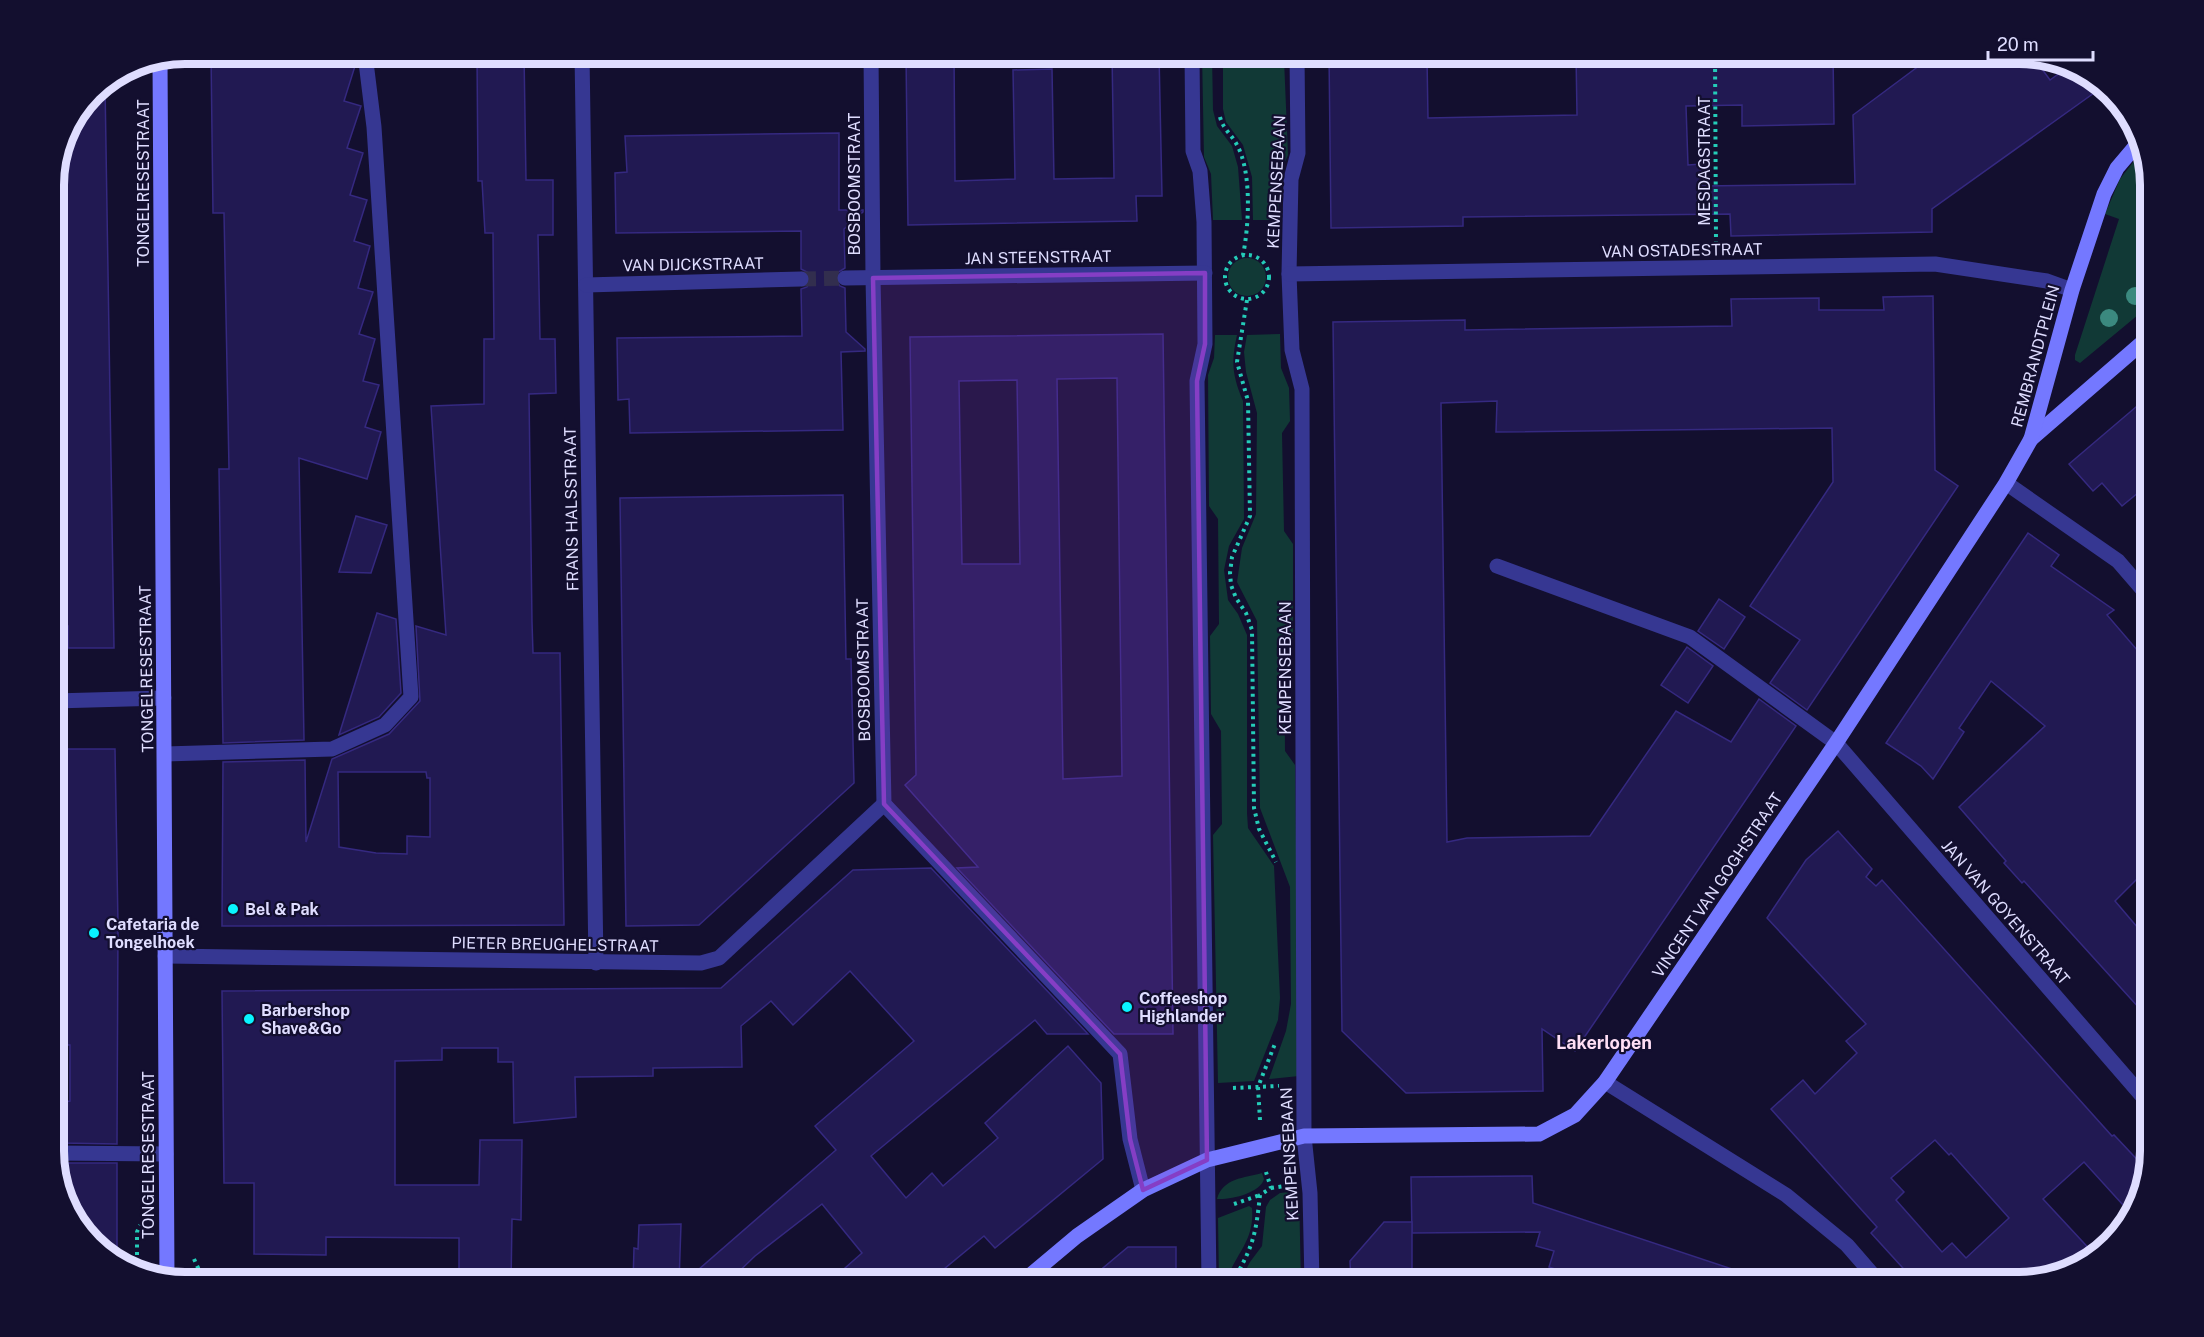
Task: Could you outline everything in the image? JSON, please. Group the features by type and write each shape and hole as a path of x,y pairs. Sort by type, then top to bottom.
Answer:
{"street":[{"path":"165,754 332,749 384,725 411,697 374,126 366,64"},
{"name":"FRANS HALSSTRAAT","path":"582,64 596,963"},
{"name":"BOSBOOMSTRAAT","path":"871,64 873,278 884,804"},
{"path":"1192,64 1193,151 1200,171 1205,273 1205,344 1197,381 1209,1272"},
{"name":"KEMPENSEBAAN","path":"1297,64 1298,153 1291,178 1289,274 1292,351 1302,389 1304,1136 1310,1193 1312,1272"},
{"name":"TONGELRESESTRAAT","path":"160,67 167,1270"},
{"name":"REMBRANDTPLEIN","path":"2031,439 2072,290 2104,194 2117,168 2134,148"},
{"name":"VAN OSTADESTRAAT","path":"1289,274 1935,264 2047,281 2072,290"},
{"name":"JAN STEENSTRAAT","path":"873,278 1205,273"},
{"path":"845,278 873,278"},
{"name":"VAN DIJCKSTRAAT","path":"586,285 801,279"},
{"name":"REMBRANDTPLEIN","path":"2031,439 2139,345"},
{"name":"VINCENT VAN GOGHSTRAAT","path":"1034,1272 1077,1236 1143,1190 1207,1160 1304,1136 1539,1134 1575,1115 1605,1082 1836,743 2006,483 2031,439"},
{"path":"2006,483 2118,561 2139,586"},
{"name":"JAN VAN GOYENSTRAAT","path":"1497,566 1689,637 1836,743 2140,1093"},
{"path":"65,701 164,698"},
{"path":"884,804 1120,1054 1130,1138 1143,1190"},
{"name":"PIETER BREUGHELSTRAAT","path":"165,956 701,963 719,958 884,804"},
{"path":"1605,1082 1786,1195 1847,1245 1870,1272"},
{"path":"65,1153 166,1154"}],"path":[{"name":"MESDAGSTRAAT","path":"1715,64 1716,267"},
{"path":"1218,109 1222,124 1238,146 1246,178 1248,232 1243,255"},
{"path":"1243,255 1253,255 1261,260 1270,274 1267,288 1258,297 1247,300 1229,291 1225,282 1225,272 1229,264 1235,258 1243,255"},
{"path":"1247,300 1237,362 1248,401 1250,516 1232,557 1230,573 1231,585 1236,598 1246,613 1252,630 1254,808 1259,829 1278,866"},
{"path":"1238,1272 1249,1252 1256,1231 1260,1195 1271,1188 1262,1146 1258,1087 1278,1037"},
{"path":"1206,1089 1304,1086"}],"highlighted area":[{"path":"1205,273 1205,344 1197,381 1207,1160 1143,1190 1130,1139 1120,1054 884,804 873,278"}],"green space":[{"path":"1202,64 1212,64 1213,110 1217,126 1232,146 1238,167 1242,220 1213,220 1211,174 1204,157"},
{"path":"1223,64 1284,64 1288,155 1280,173 1278,220 1253,220 1252,177 1243,145 1226,122 1223,109"},
{"path":"2136,158 2139,177 2139,314 2080,363 2075,360 2075,355 2119,219 2105,214 2120,179"},
{"path":"1247,258 1261,263 1266,277 1261,291 1247,296 1233,291 1228,277 1233,263"},
{"path":"1280,334 1281,368 1289,388 1290,421 1282,433 1284,531 1293,544 1293,641 1284,653 1285,751 1295,765 1299,1076 1269,1079 1286,1031 1291,1004 1290,887 1260,808 1257,621 1237,582 1242,548 1256,514 1257,413 1246,372 1244,352 1247,335"},
{"path":"1215,335 1237,335 1234,368 1243,401 1244,519 1229,546 1224,570 1228,600 1238,614 1247,635 1248,828 1274,866 1280,998 1278,1020 1254,1081 1218,1083 1213,835 1222,824 1221,731 1211,714 1210,636 1219,624 1218,519 1209,506 1208,375 1214,358"},
{"path":"1262,1173 1264,1179 1251,1192 1237,1197 1217,1199 1229,1183"},
{"path":"1299,1191 1301,1272 1245,1272 1262,1246 1266,1207 1270,1200 1280,1193"},
{"path":"1249,1206 1252,1208 1252,1220 1247,1239 1230,1272 1219,1272 1218,1218"}],"building":[{"path":"211,64 356,64 344,101 361,106 347,148 363,153 350,195 367,200 354,241 370,246 358,288 373,292 359,334 375,339 363,381 379,385 365,427 381,432 367,479 299,458 304,740 223,743 219,469 229,469 224,213 213,213"},
{"path":"477,64 524,64 526,180 553,180 553,235 538,235 540,339 555,339 556,393 529,394 532,622 533,653 560,653 564,925 222,926 223,762 305,760 306,842 332,759 389,734 420,701 416,626 446,635 431,406 484,404 484,339 494,339 493,233 485,233 482,181 478,181","holes":["338,772 426,772 427,778 430,778 430,837 407,836 407,854 376,853 339,847"]},
{"path":"906,64 954,64 955,181 1015,179 1013,70 1052,69 1054,179 1114,178 1112,64 1159,64 1162,196 1136,196 1137,221 908,225"},
{"path":"1329,64 1427,64 1428,118 1577,115 1576,64 1833,64 1834,124 1742,126 1742,105 1686,106 1688,165 1701,164 1701,186 1855,184 1853,115 1922,64 2034,66 2041,67 2050,80 2060,72 2095,92 1932,209 1932,232 1731,236 1730,214 1463,217 1463,226 1331,228"},
{"path":"105,95 114,648 68,648 68,626 65,626 65,177 74,139 85,118"},
{"path":"839,133 839,210 863,210 863,212 844,229 845,268 837,273 835,279 840,286 845,288 846,332 865,349 865,351 841,352 843,430 630,433 629,399 618,400 617,338 802,336 801,289 807,287 811,279 809,273 801,269 801,231 616,233 615,173 627,172 625,136"},
{"path":"1933,296 1935,470 1958,486 1807,710 1770,683 1800,640 1750,606 1833,482 1832,428 1496,432 1497,401 1441,403 1447,842 1467,838 1590,836 1676,711 1731,742 1759,699 1796,726 1575,1051 1542,1029 1543,1091 1406,1093 1342,1031 1333,322 1465,320 1465,330 1732,326 1731,299 1819,298 1819,310 1884,310 1883,297"},
{"path":"1163,334 1173,1034 1114,1034 957,868 978,867 905,785 916,775 910,337","holes":["1117,378 1122,776 1063,779 1057,379","1017,380 1020,564 962,564 959,381"]},
{"path":"2139,404 2139,492 2122,506 2102,483 2093,491 2069,464"},
{"path":"843,495 846,659 851,659 854,783 699,925 626,926 620,498"},
{"path":"356,516 387,525 371,573 339,572"},
{"path":"2028,533 2059,555 2051,566 2114,610 2107,615 2139,653 2140,876 2115,901 2140,930 2140,1009 2024,881 2022,883 2004,863 2006,861 1959,807 2045,726 1991,681 1959,728 1964,732 1933,779 1921,766 1886,743"},
{"path":"1719,599 1745,617 1724,649 1698,631"},
{"path":"377,613 396,619 401,693 379,717 339,735"},
{"path":"1687,647 1713,666 1688,703 1661,685"},
{"path":"65,749 115,749 118,924 117,1144 65,1143 65,1102 70,1101 70,1045 65,1045"},
{"path":"1838,831 1872,869 1866,877 1876,886 1882,880 2112,1136 2114,1135 2139,1161 2135,1183 2125,1207 2084,1162 2043,1199 2090,1249 2065,1263 2034,1271 1907,1272 1871,1233 1877,1227 1771,1109 1803,1080 1815,1094 1857,1053 1846,1041 1866,1024 1767,918 1806,860","holes":["1935,1140 1949,1155 1951,1153 2009,1218 1966,1258 1952,1243 1942,1252 1896,1200 1904,1192 1891,1178"]},
{"path":"931,868 1088,1034 1047,1034 1035,1020 871,1156 906,1198 932,1173 943,1186 998,1138 985,1123 1068,1046 1101,1083 1103,1159 995,1248 984,1236 940,1272 840,1272 862,1253 822,1204 755,1256 738,1272 696,1272 836,1150 815,1126 914,1041 850,971 793,1025 771,1001 741,1026 742,1067 653,1068 653,1076 575,1077 576,1117 514,1123 513,1062 498,1062 498,1048 442,1048 442,1060 395,1061 395,1185 479,1185 480,1140 522,1140 521,1220 512,1219 511,1272 459,1272 459,1238 326,1237 326,1255 254,1254 254,1183 224,1183 222,991 721,988 853,870"},
{"path":"65,1163 117,1163 117,1251 100,1237 85,1219 71,1191"},
{"path":"1532,1176 1533,1203 1741,1272 1564,1272 1549,1267 1554,1251 1536,1246 1540,1232 1412,1233 1411,1177"},
{"path":"1384,1222 1412,1222 1412,1272 1350,1272 1350,1261"},
{"path":"681,1224 679,1272 633,1272 634,1248 638,1249 639,1225"},
{"path":"1128,1247 1176,1247 1176,1272 1098,1272"}],"tunnel":[{"path":"801,279 845,278"}],"place":[{"name":"Bel & Pak","path":"233,909"},
{"name":"Cafetaria de Tongelhoek","path":"94,933"},
{"name":"Coffeeshop Highlander","path":"1127,1007"},
{"name":"Barbershop Shave&Go","path":"249,1019"}],"district":[{"name":"Lakerlopen","path":"1604,1043"}]}
